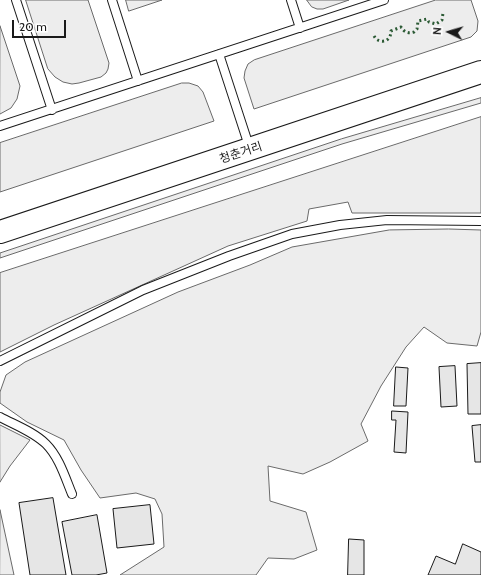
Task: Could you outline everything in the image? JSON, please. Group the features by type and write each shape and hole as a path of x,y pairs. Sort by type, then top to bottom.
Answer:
{"main road":[{"name":"청춘거리","path":"0,232 481,72"}],"lane":[{"path":"16,0 52,110"},
{"path":"112,0 138,81"},
{"path":"291,0 300,28"},
{"path":"0,126 384,0"},
{"path":"219,54 250,150"},
{"path":"0,361 143,290 229,256 292,234 340,224 387,220 481,221"},
{"path":"0,417 31,433 46,444 58,461 72,494"}],"shaded area":[{"path":"26,0 88,0 109,63 106,73 101,77 72,84 63,82 55,77 48,69"},
{"path":"126,0 162,0 129,11"},
{"path":"307,0 349,0 323,9 317,9 312,7"},
{"path":"436,0 471,0 478,21 477,31 471,37 254,109 244,78 248,64 254,60"},
{"path":"0,26 20,86 17,99 11,108 0,114"},
{"path":"182,83 189,83 198,86 203,92 214,121 0,192 0,143"},
{"path":"481,98 481,103 342,144 0,258 0,253 341,139"},
{"path":"481,117 481,213 352,213 348,202 309,209 307,221 228,246 54,325 0,352 0,273"},
{"path":"389,230 481,230 481,332 477,346 447,343 424,327 406,347 381,386 361,424 368,441 330,462 303,474 268,466 270,501 306,512 317,550 294,559 268,558 256,575 120,575 164,547 162,514 155,499 136,493 100,498 81,470 64,440 27,422 0,403 0,392 6,375 25,362 178,292 250,265 292,247"},
{"path":"0,425 30,440 0,482"},
{"path":"0,510 14,575 0,575"}],"building":[{"path":"481,363 481,414 468,414 467,364"},
{"path":"455,366 457,406 441,407 439,367"},
{"path":"396,367 408,368 406,406 394,406"},
{"path":"392,411 408,412 406,453 394,452 396,420 392,420"},
{"path":"481,425 481,462 475,462 472,426"},
{"path":"53,498 66,575 30,575 19,503"},
{"path":"150,505 154,544 117,548 113,509"},
{"path":"97,515 107,573 96,575 72,575 62,522"},
{"path":"349,539 364,540 364,575 348,575"},
{"path":"463,544 481,552 481,575 428,575 436,556 455,564"}],"hedge":[{"path":"374,36 376,39 384,41 390,37 391,31 401,27 406,32 414,32 417,29 418,21 427,19 429,22 436,24 442,20 443,13"}]}
